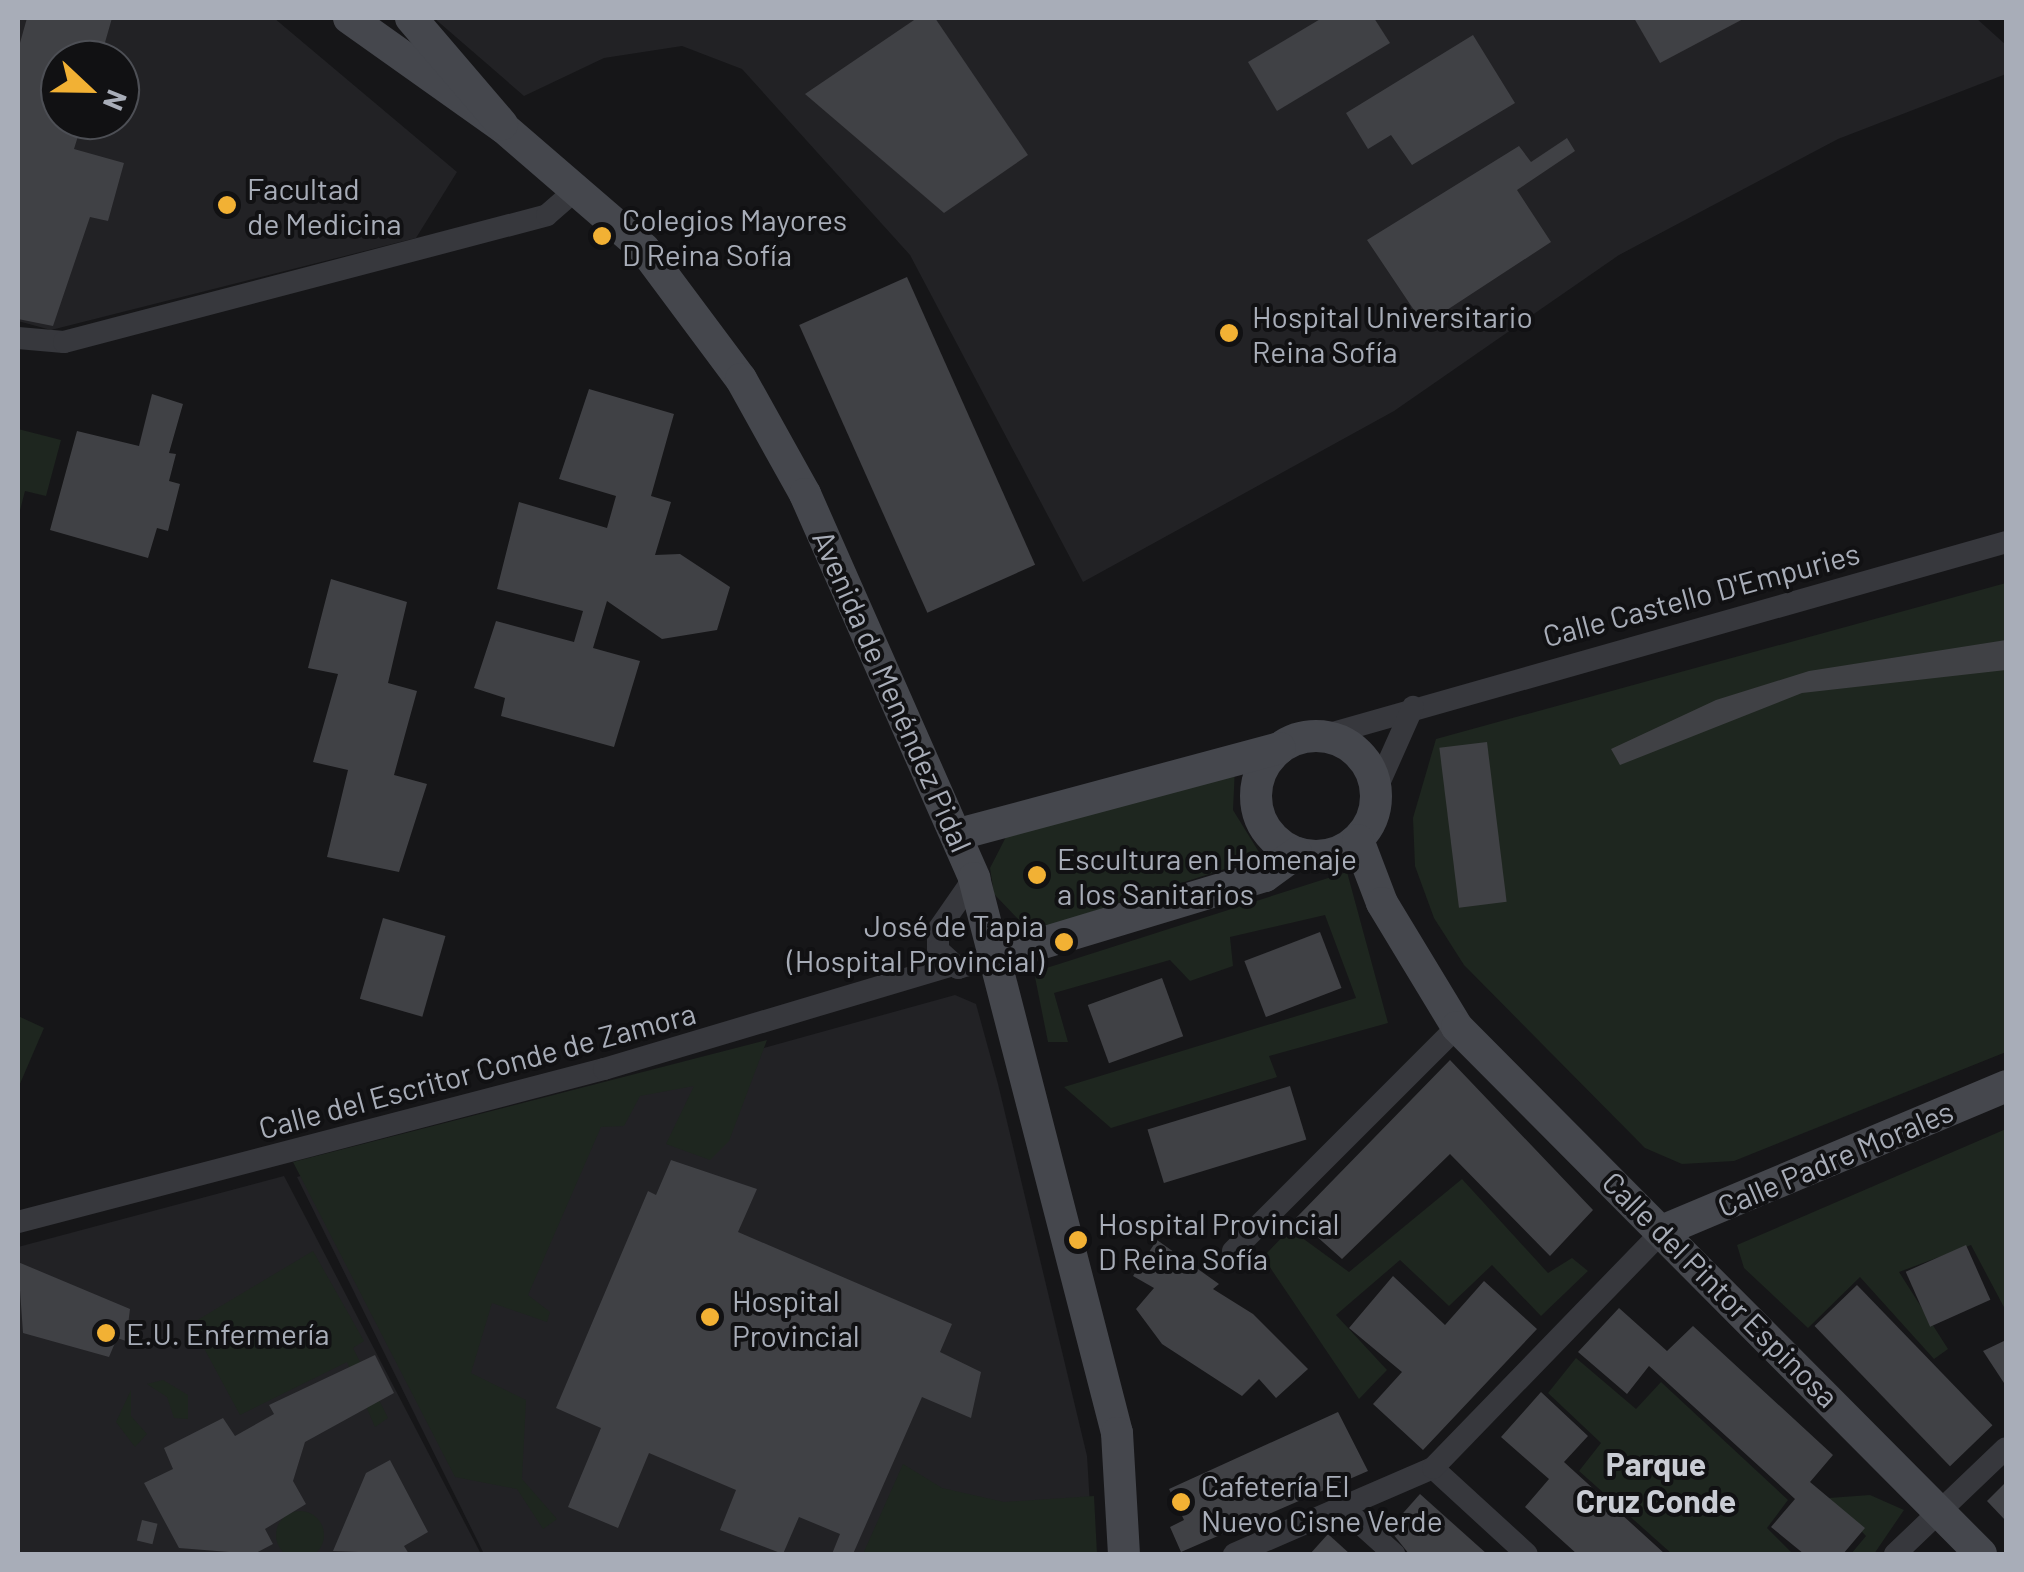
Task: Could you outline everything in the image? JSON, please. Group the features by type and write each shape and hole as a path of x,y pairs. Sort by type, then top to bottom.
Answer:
{"street":[{"name":"Avenida de Menéndez Pidal","path":"350,18 504,128 644,250 741,379 806,494 959,834 974,878 1117,1433 1124,1554"},
{"name":"Avenida de Menéndez Pidal","path":"411,18 504,128"},
{"path":"18,338 64,342 547,214 576,190"},
{"name":"Calle Castello D'Empuries","path":"1322,736 1413,707 2006,542"},
{"path":"993,958 1265,876 1297,854 1330,855 1358,840 1413,707"},
{"path":"959,834 1322,736 1361,755 1376,790"},
{"path":"1280,748 1261,772 1258,812 1297,854"},
{"name":"Calle del Pintor Espinosa","path":"1358,840 1412,960 1457,1027 1664,1230 1981,1554"},
{"path":"949,966 938,930 974,878"},
{"name":"Calle del Escritor Conde de Zamora","path":"18,1222 604,1070 949,966 993,958"},
{"path":"1233,1251 1457,1027"},
{"name":"Calle Padre Morales","path":"1664,1230 2006,1086"},
{"path":"1246,1553 1433,1468 1664,1230"},
{"path":"1895,1554 2006,1448"},
{"path":"1433,1468 1527,1554"},
{"path":"1343,1508 1394,1554"}],"shaded area":[{"name":"Facultad de Medicina","path":"18,18 274,18 457,172 416,238 51,330 18,321"},
{"name":"Hospital Universitario Reina Sofía","path":"434,18 1976,18 2006,45 2006,74 1838,139 1619,255 1394,411 1083,582 910,255 742,69 682,46 604,58 524,96"},
{"path":"18,429 61,440 46,496 25,491 18,518"},
{"path":"2006,583 2006,1052 1734,1161 1682,1164 1645,1148 1464,965 1434,918 1415,866 1413,818 1436,739"},
{"path":"1235,767 1233,810 1262,857 1048,926 1021,922 994,894 990,868 1008,833"},
{"path":"1347,872 1388,1023 1269,1056 1277,1077 1111,1128 1064,1087 1356,998 1325,915 1230,937 1233,966 1190,981 1170,960 1054,993 1068,1042 1048,1042 1034,972"},
{"name":"Hospital Provincial","path":"955,995 976,1004 998,1084 1087,1456 1093,1554 484,1554 297,1177"},
{"path":"18,1016 44,1028 19,1086 18,1085"},
{"path":"767,1040 729,1141 710,1160 666,1144 694,1086 640,1096 624,1126 601,1127 528,1295 550,1312 547,1322 492,1303 471,1373 526,1400 522,1479 557,1519 543,1529 517,1489 455,1477 293,1162"},
{"path":"2006,1129 2006,1311 1971,1245 1899,1272 1948,1349 1934,1359 1860,1277 1808,1328 1744,1268 1737,1245"},
{"path":"284,1176 481,1554 18,1554 18,1247"},
{"path":"1462,1179 1548,1273 1572,1258 1588,1271 1541,1316 1492,1265 1449,1306 1400,1260 1336,1315 1387,1370 1359,1399 1263,1257 1290,1229 1349,1272"},
{"path":"313,1251 364,1341 353,1348 388,1418 375,1427 347,1362 240,1415 191,1324"},
{"path":"1576,1358 1636,1409 1661,1382 1788,1500 1767,1528 1793,1554 1672,1554 1579,1471 1601,1443 1548,1393"},
{"path":"163,1380 188,1395 188,1419 174,1418 167,1397 147,1384"},
{"path":"131,1390 131,1416 147,1434 135,1447 116,1422"},
{"path":"903,1464 942,1488 1004,1502 1094,1496 1097,1554 863,1554"},
{"path":"1870,1495 1904,1510 1874,1554 1851,1554 1866,1536 1829,1498"},
{"path":"300,1511 317,1518 324,1535 317,1552 300,1559 283,1552 276,1535 283,1518"}],"building":[{"path":"27,18 112,18 106,40 40,40 40,140 77,140 74,149 124,163 108,221 90,217 53,326 18,319 18,50"},
{"path":"917,18 935,18 1028,155 944,213 805,94"},
{"path":"1322,18 1374,18 1390,43 1277,111 1248,62"},
{"path":"1634,18 1745,18 1660,63"},
{"path":"1473,35 1515,103 1412,165 1391,135 1368,149 1346,113"},
{"path":"1567,138 1575,151 1517,190 1551,242 1424,325 1367,240 1519,146 1531,162"},
{"path":"907,277 1035,565 927,613 799,325"},
{"path":"589,389 674,414 651,496 671,502 655,555 680,554 730,587 717,630 662,639 607,601 593,648 640,661 614,747 501,716 505,698 474,688 496,621 574,642 583,611 497,589 519,502 607,528 616,496 559,479"},
{"path":"152,394 183,404 169,453 176,454 169,481 180,484 168,531 157,528 148,558 50,530 77,431 139,446"},
{"path":"331,579 407,602 388,683 417,691 394,775 427,784 399,872 327,857 348,770 313,762 338,674 308,668"},
{"path":"2006,640 2006,670 1802,693 1620,765 1611,749 1716,700 1809,671"},
{"path":"1487,742 1507,902 1459,908 1439,748"},
{"path":"383,918 445,936 422,1017 360,999"},
{"path":"1320,932 1342,988 1266,1017 1244,961"},
{"path":"1162,978 1183,1036 1109,1063 1088,1005"},
{"path":"1450,1060 1593,1210 1550,1256 1450,1154 1342,1259 1296,1218"},
{"path":"1290,1086 1306,1140 1164,1183 1148,1130"},
{"path":"671,1160 757,1189 738,1232 952,1324 940,1352 981,1372 971,1418 922,1397 853,1554 832,1554 840,1534 799,1517 783,1554 720,1530 736,1490 649,1453 618,1528 568,1507 601,1428 556,1408 648,1191 656,1195"},
{"path":"1157,1240 1219,1284 1213,1289 1253,1314 1308,1369 1276,1398 1259,1379 1242,1396 1162,1344 1136,1309 1154,1288 1133,1276"},
{"path":"1966,1245 1990,1300 1930,1327 1906,1272"},
{"path":"18,1262 130,1309 126,1341 117,1338 109,1357 23,1333"},
{"path":"1393,1276 1445,1325 1484,1281 1537,1329 1423,1450 1373,1404 1402,1372 1349,1328"},
{"path":"1857,1285 1992,1425 1950,1466 1815,1326"},
{"path":"1619,1308 1667,1351 1693,1326 1833,1455 1810,1482 1865,1528 1843,1554 1804,1554 1771,1527 1795,1499 1649,1366 1627,1394 1578,1352"},
{"path":"2006,1340 2006,1386 1983,1351"},
{"path":"375,1355 394,1393 305,1442 293,1481 306,1504 265,1529 273,1544 254,1554 179,1548 144,1483 173,1469 164,1448 223,1418 235,1436 274,1414 269,1405"},
{"path":"1541,1392 1588,1436 1564,1462 1665,1554 1577,1554 1525,1507 1549,1479 1501,1437"},
{"path":"1338,1412 1368,1471 1181,1552 1170,1527 1184,1520 1169,1489"},
{"path":"390,1460 428,1532 404,1546 409,1554 333,1551 366,1473"},
{"path":"2006,1482 2006,1521 1987,1501"},
{"path":"1420,1494 1487,1554 1409,1554 1389,1529"},
{"path":"142,1520 158,1524 152,1544 137,1540"},
{"path":"1328,1534 1350,1554 1310,1554"}],"place":[{"name":"Facultad de Medicina","path":"227,205"},
{"name":"Colegios Mayores D Reina Sofía","path":"602,236"},
{"name":"Hospital Universitario Reina Sofía","path":"1229,333"},
{"name":"Escultura en Homenaje a los Sanitarios","path":"1037,875"},
{"name":"José de Tapia (Hospital Provincial)","path":"1064,942"},
{"name":"Hospital Provincial D Reina Sofía","path":"1078,1240"},
{"name":"Hospital Provincial","path":"710,1317"},
{"name":"E.U. Enfermería","path":"106,1333"},
{"name":"Cafetería El Nuevo Cisne Verde","path":"1181,1502"}],"district":[{"name":"Parque Cruz Conde","path":"1656,1482"}]}
